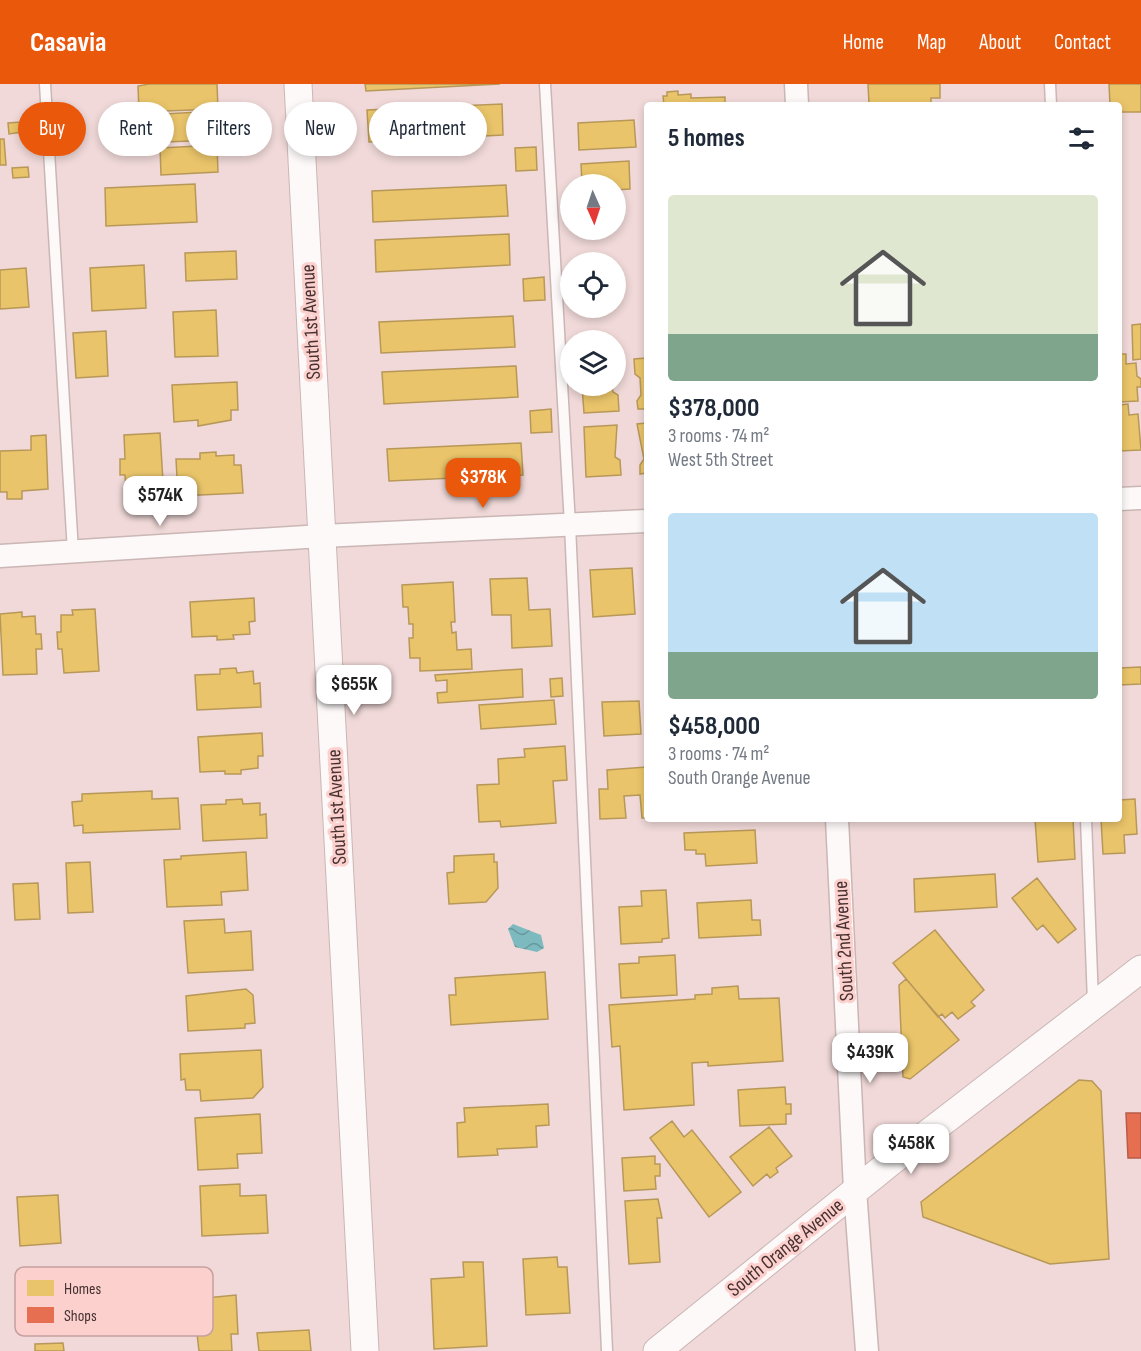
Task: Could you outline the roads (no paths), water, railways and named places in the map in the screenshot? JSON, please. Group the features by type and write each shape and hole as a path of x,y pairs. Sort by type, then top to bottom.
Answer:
{"street":[{"name":"South 1st Avenue","path":"298,84 365,1351"},
{"path":"796,84 797,102"},
{"path":"1122,499 1141,498"},
{"path":"0,556 644,521"},
{"name":"South 2nd Avenue","path":"837,822 855,1190 867,1351"},
{"name":"South Orange Avenue","path":"657,1351 855,1190 1141,969"}],"lane":[{"path":"45,84 73,552"},
{"path":"545,84 570,525 607,1351"},
{"path":"1050,84 1051,102"},
{"path":"1086,822 1093,1005"}],"water":[{"path":"513,924 541,935 544,948 537,952 515,947 508,929"}]}
